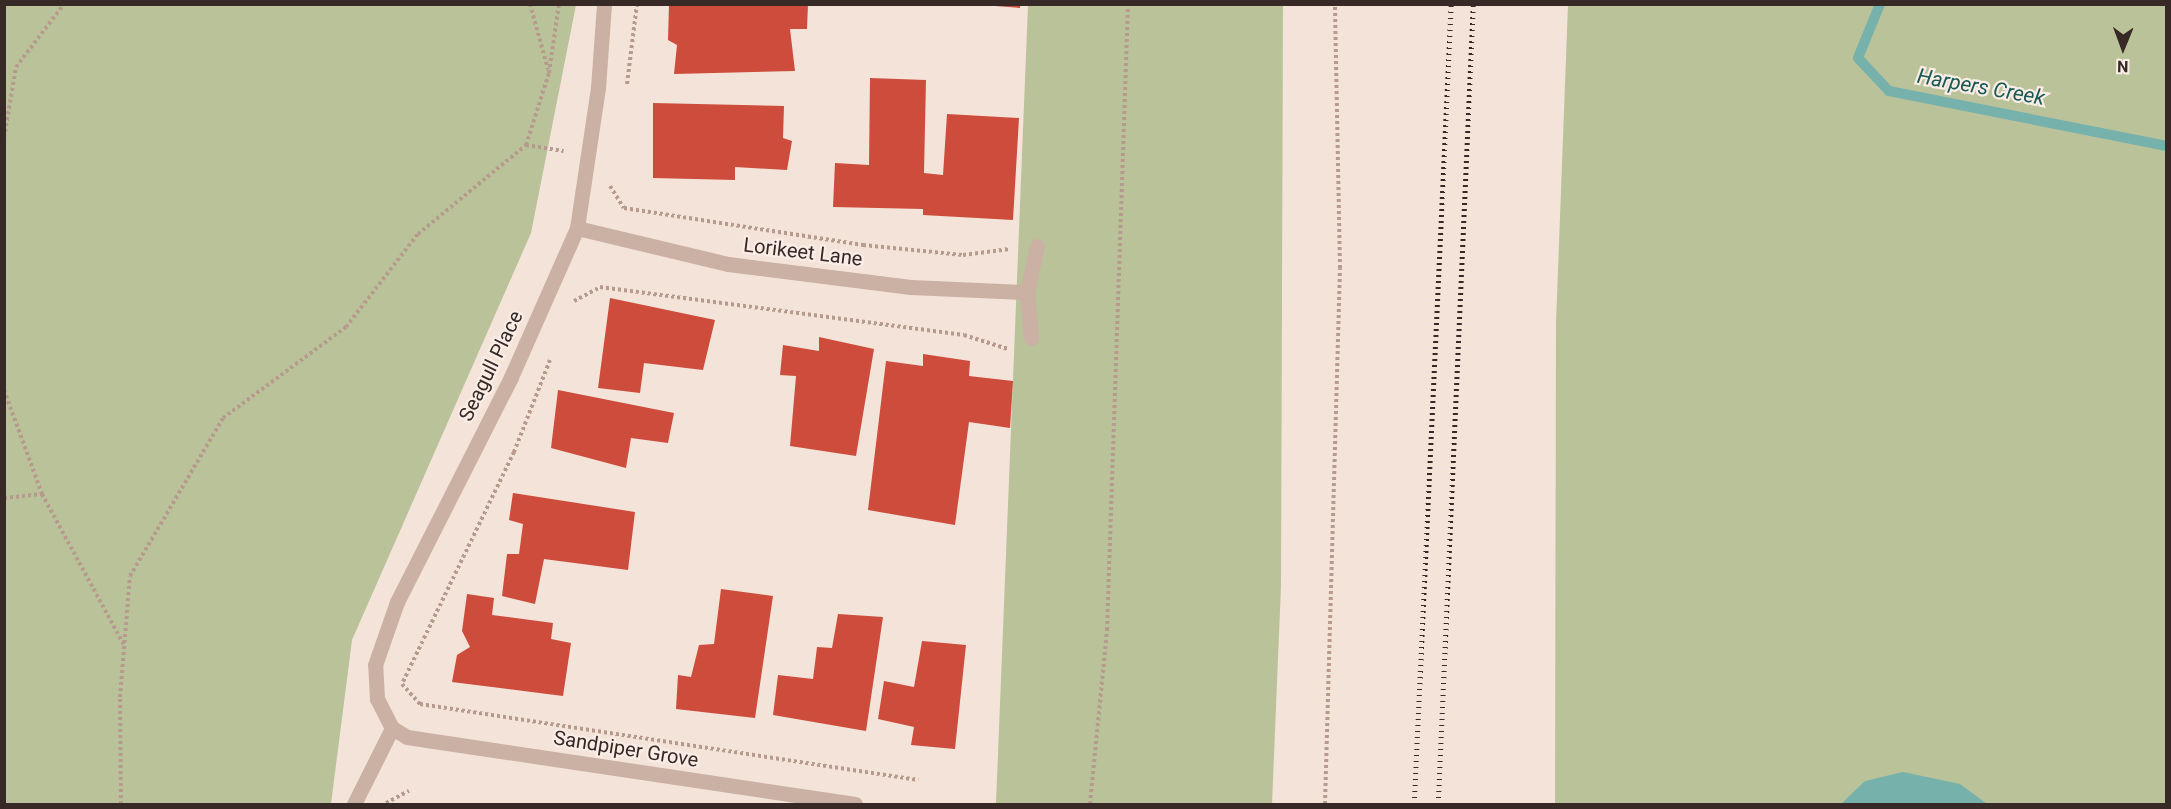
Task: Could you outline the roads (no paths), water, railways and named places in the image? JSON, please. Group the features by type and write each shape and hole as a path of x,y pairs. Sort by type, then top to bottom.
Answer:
{"street":[{"name":"Seagull Place","path":"392,728 377,699 375,665 397,602 511,377 577,228 588,155 604,4"},
{"name":"Lorikeet Lane","path":"577,228 728,264 911,286 1027,292"},
{"path":"1031,338 1027,292 1037,246"},
{"path":"354,804 392,728"},
{"name":"Sandpiper Grove","path":"392,728 406,736 855,804"}],"water":[{"path":"1903,772 1960,784 1987,804 1841,804 1865,781"}],"waterway":[{"name":"Harpers Creek","path":"1880,4 1858,58 1889,91 2166,146"}],"railway":[{"path":"1414,804 1451,4"},
{"path":"1438,804 1473,4"}]}
